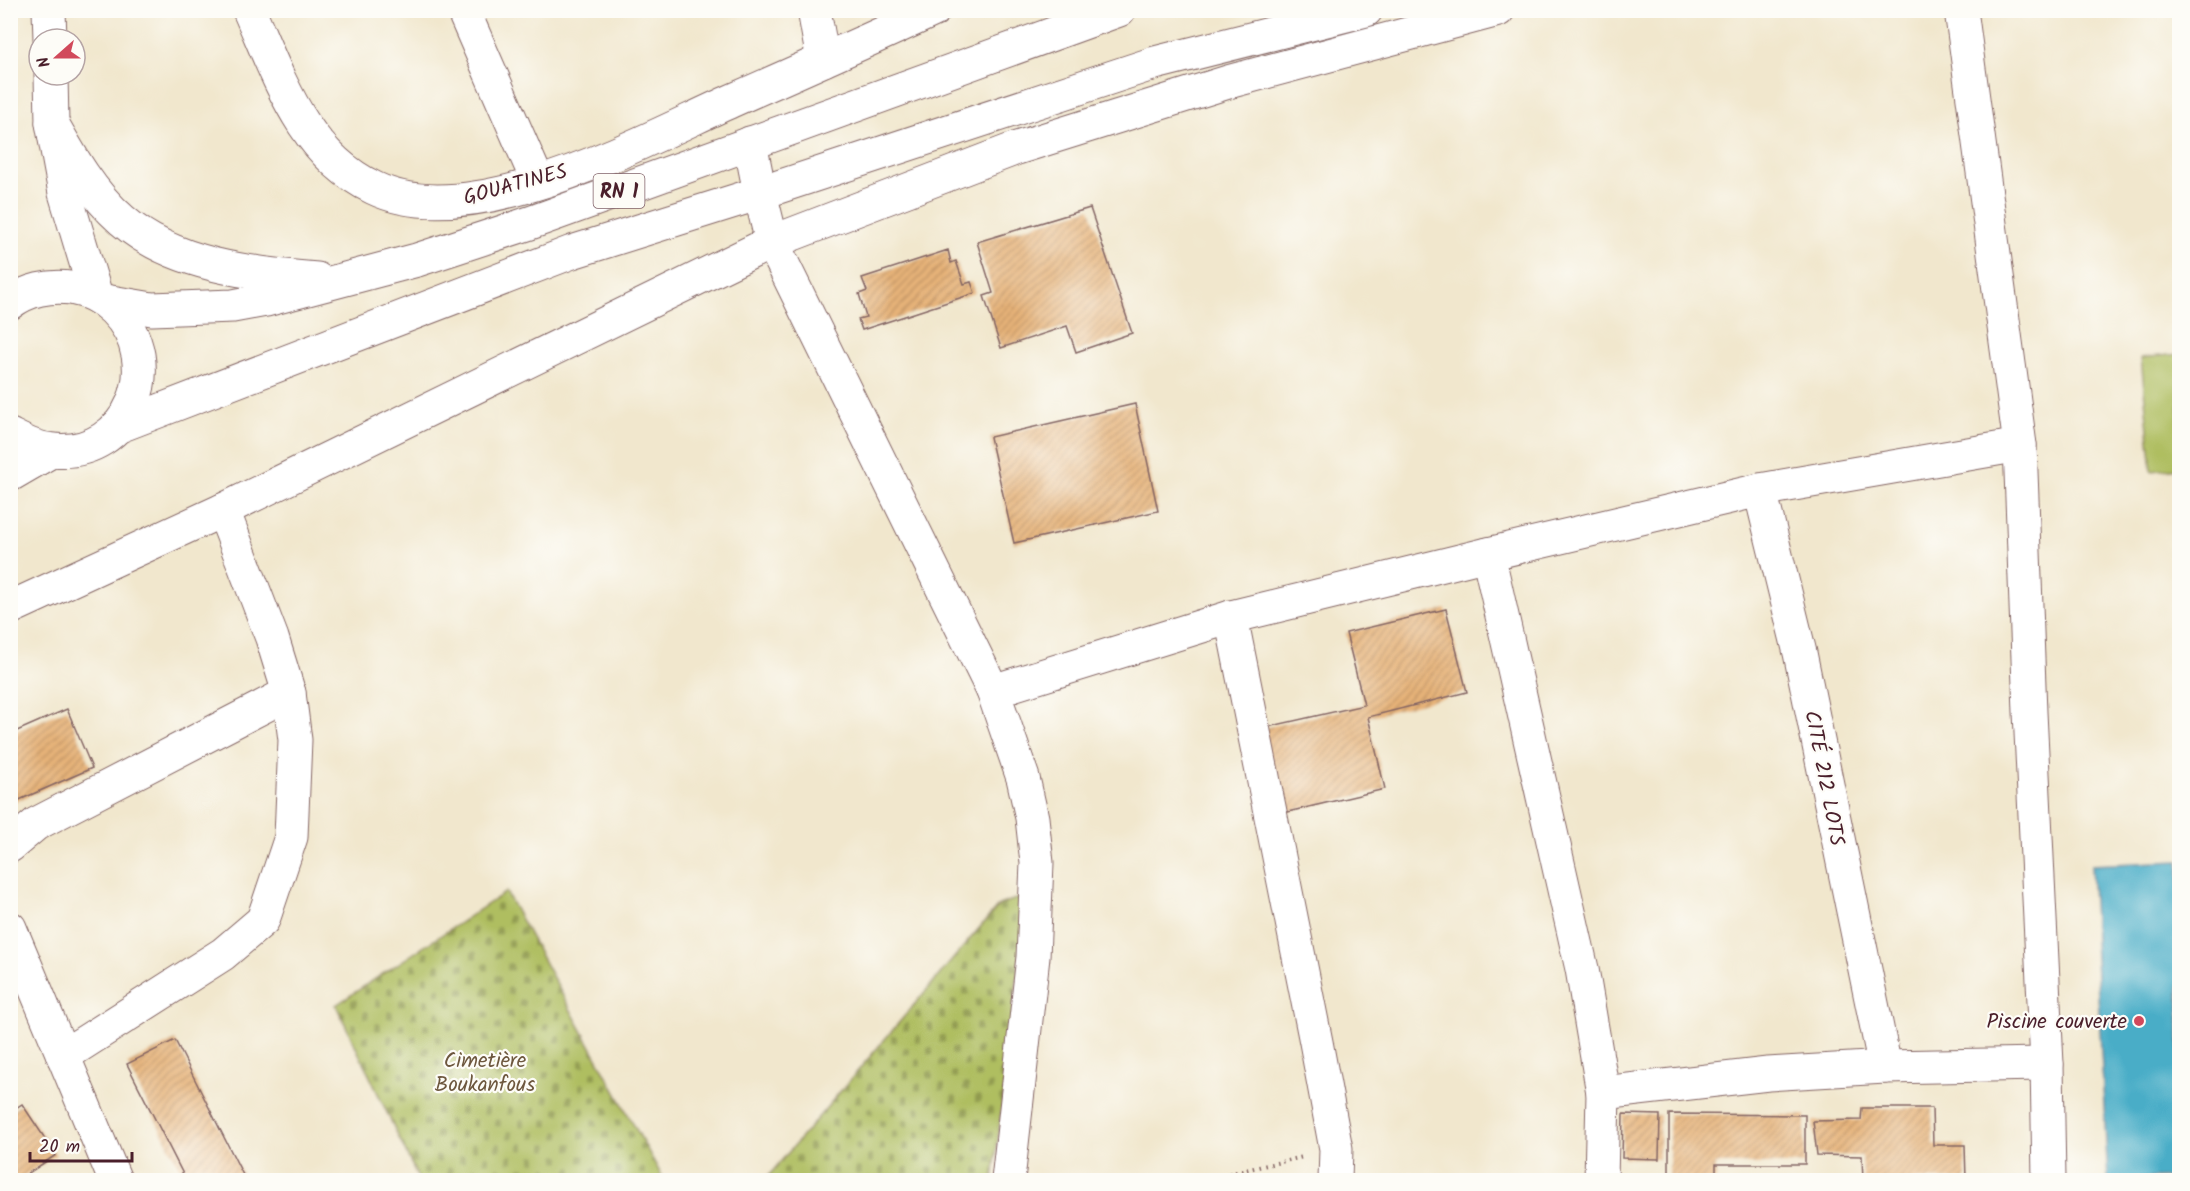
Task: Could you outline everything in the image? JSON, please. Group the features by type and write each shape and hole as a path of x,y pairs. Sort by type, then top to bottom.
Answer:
{"main road":[{"path":"49,10 50,27"},
{"name":"GOUATINES","path":"249,10 286,95 324,153 346,171 372,187 397,198 444,202 490,195 538,182 599,160 934,10"},
{"path":"463,10 538,182"},
{"path":"814,10 823,60"},
{"name":"RN 1","path":"101,299 152,309 233,306 340,282 417,260 530,223 1119,10"},
{"name":"RN 1","path":"117,427 572,252 760,193 1155,63 1366,10"},
{"path":"10,608 223,510 772,242 1017,148 1228,82 1498,10"},
{"path":"1961,10 2020,445 2047,1064 2049,1180"},
{"path":"51,87 52,123 65,193 101,299"},
{"path":"52,123 72,159 108,206 129,225 154,242 183,254 233,268 340,282"},
{"path":"750,143 772,242 993,692 1023,778 1032,818 1037,862 1033,957 1008,1180"},
{"path":"10,303 30,292 63,287 80,290 101,299 126,321 137,347 140,375 134,403 117,427 88,446 70,450 52,450 29,445 10,435"},
{"path":"993,692 1231,617 1488,554 1760,490 2020,445"},
{"path":"10,475 52,450"},
{"name":"CITÉ 212 LOTS","path":"1760,490 1800,653 1885,1067"},
{"path":"63,1056 224,954 263,920 291,837 295,740 289,693 272,638 223,510"},
{"path":"1488,554 1582,969 1603,1093 1601,1180"},
{"path":"1231,617 1314,1030 1336,1165"},
{"path":"10,846 36,824 289,693"},
{"path":"10,928 115,1180"},
{"path":"1603,1093 1768,1074 1885,1067 2047,1064"}],"path":[{"path":"1200,1180 1336,1165"}],"green space":[{"path":"2179,354 2179,468 2152,471 2141,358"},
{"name":"Cimetière Boukanfous","path":"506,892 664,1180 419,1180 336,1005"},
{"path":"1027,895 993,1180 765,1180 999,905"}],"water":[{"name":"Piscine couverte","path":"2179,861 2179,1177 2108,1180 2091,865"}],"building":[{"path":"1090,208 1132,333 1076,352 1067,326 1001,348 984,296 993,293 977,242"},
{"path":"948,250 951,263 956,261 964,284 971,282 975,293 862,330 858,319 866,317 859,294 867,291 862,278"},
{"path":"1135,404 1158,511 1014,543 990,437"},
{"path":"1446,609 1467,692 1368,717 1385,789 1279,814 1259,729 1364,705 1346,633"},
{"path":"67,709 92,768 10,804 10,734"},
{"path":"175,1040 245,1179 186,1180 127,1064"},
{"path":"22,1104 56,1155 18,1180 10,1180 10,1112"},
{"path":"1862,1108 1932,1108 1933,1145 1965,1145 1966,1180 1863,1180 1862,1156 1817,1155 1813,1121 1861,1120"},
{"path":"1623,1114 1660,1115 1659,1159 1622,1158"},
{"path":"1669,1114 1805,1115 1805,1164 1716,1164 1716,1180 1669,1180"}],"place":[{"name":"Piscine couverte","path":"2139,1021"}]}
